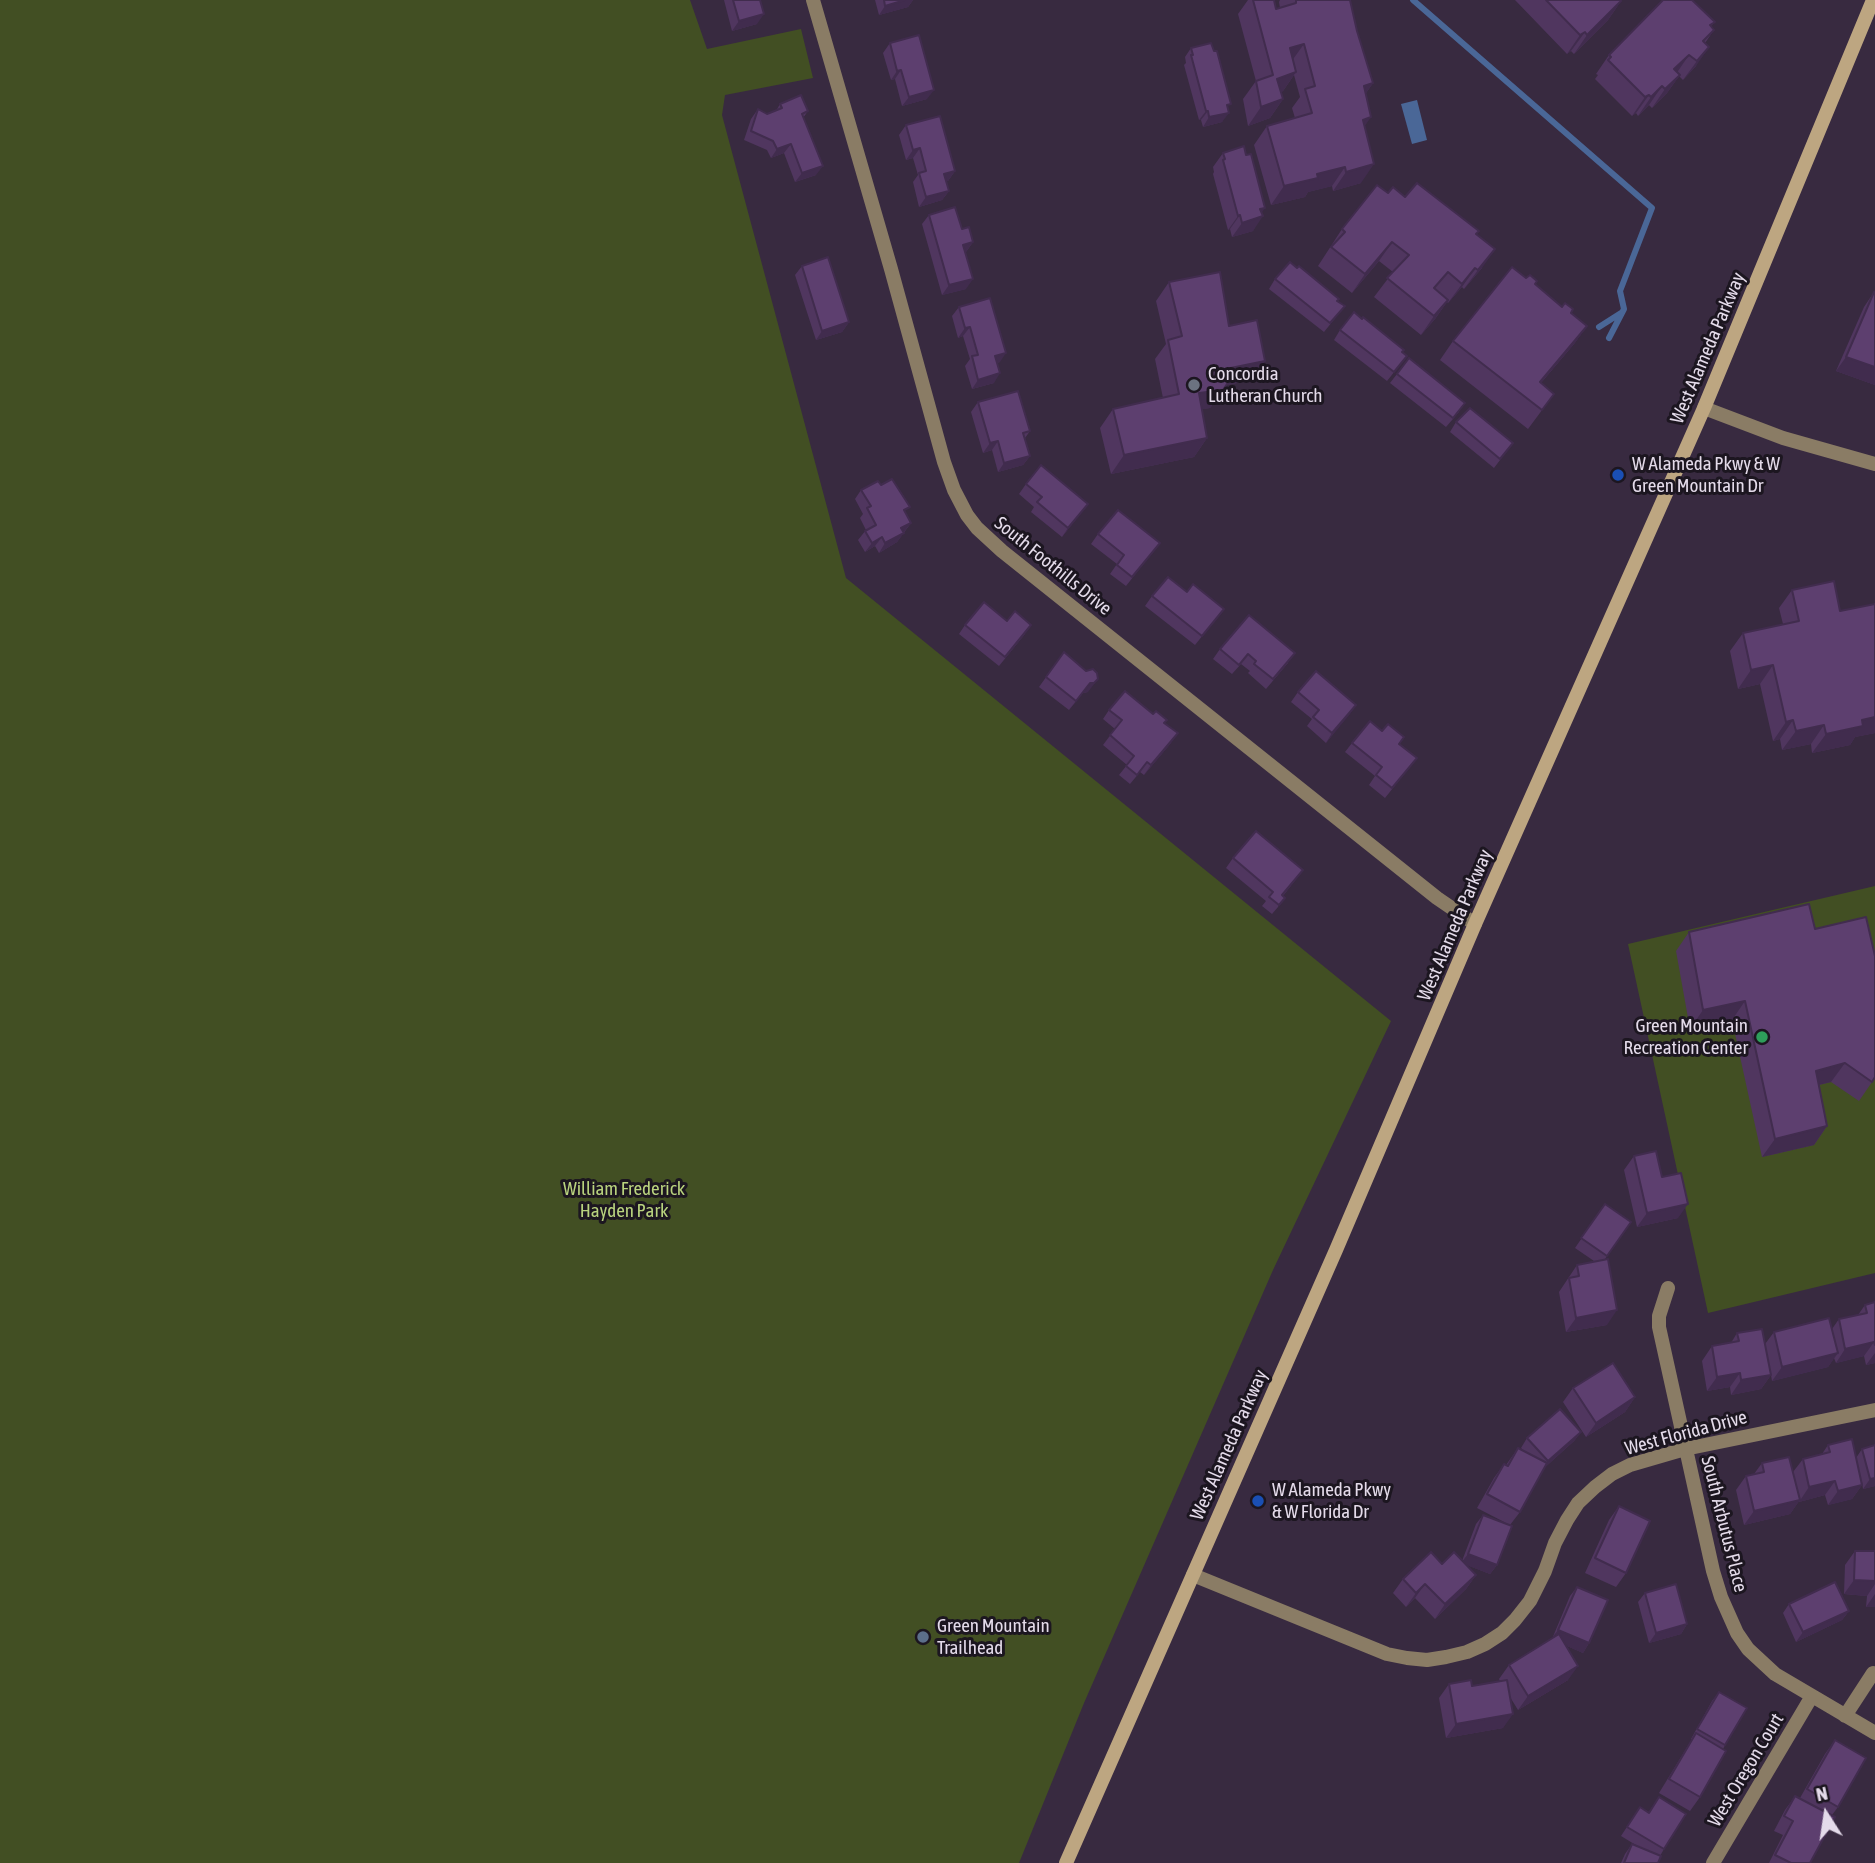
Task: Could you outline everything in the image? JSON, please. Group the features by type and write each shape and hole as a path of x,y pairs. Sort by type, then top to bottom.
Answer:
{"main road":[{"name":"West Alameda Parkway","path":"1066,1863 1331,1262 1475,924 1704,408 1873,0"}],"street":[{"name":"South Foothills Drive","path":"813,0 944,461 954,490 967,515 1002,551 1437,898 1475,924"},
{"path":"1704,408 1783,438 1875,464"},
{"name":"South Arbutus Place","path":"1668,1288 1659,1317 1659,1327 1713,1571 1737,1633 1748,1648 1775,1674 1875,1733"},
{"name":"West Florida Drive","path":"1193,1575 1387,1654 1427,1660 1467,1652 1502,1633 1530,1601 1567,1520 1578,1503 1612,1474 1630,1465 1685,1449 1875,1410"},
{"path":"1845,1716 1873,1673"},
{"name":"West Oregon Court","path":"1713,1863 1812,1696"}],"green space":[{"name":"William Frederick Hayden Park","path":"0,0 690,0 707,49 801,29 813,78 725,95 722,115 846,578 1391,1021 1273,1270 1084,1703 1019,1863 0,1863"},
{"name":"Green Mountain Recreation Center","path":"1875,886 1875,1273 1708,1313 1628,944"}],"water":[{"path":"1417,100 1427,140 1412,144 1401,104"}],"building":[{"path":"733,0 760,0 764,14 739,21"},
{"path":"884,0 905,0 885,6"},
{"path":"1253,0 1274,0 1276,9 1296,3 1296,0 1350,0 1373,83 1364,86 1371,117 1363,120 1374,164 1346,172 1345,167 1317,174 1318,178 1284,186 1267,126 1312,113 1305,89 1315,86 1304,44 1290,48 1296,72 1277,79 1283,99 1261,107 1256,81 1273,75"},
{"path":"1546,0 1621,1 1587,35 1585,32 1580,35"},
{"path":"1663,0 1692,0 1715,22 1710,25 1714,30 1703,41 1709,47 1697,61 1689,55 1674,69 1680,75 1665,89 1662,86 1651,97 1645,97 1608,60 1611,57 1609,55"},
{"path":"919,35 934,90 909,97 901,70 897,71 890,43"},
{"path":"1211,43 1214,51 1217,51 1231,104 1227,105 1229,113 1209,117 1191,48"},
{"path":"801,95 808,111 802,114 823,166 802,173 791,144 777,149 773,141 751,131 758,109 767,114 782,108 780,104"},
{"path":"940,116 955,171 944,174 949,191 926,197 919,173 926,171 920,148 913,150 906,125"},
{"path":"1244,146 1246,155 1251,154 1265,208 1260,209 1263,216 1242,223 1223,153"},
{"path":"1417,183 1479,231 1476,234 1495,249 1462,284 1448,272 1434,288 1448,300 1434,316 1387,278 1409,255 1392,242 1365,274 1331,247 1345,232 1342,229 1377,185 1388,193 1393,187 1405,197"},
{"path":"955,207 962,229 969,227 973,242 963,245 973,279 949,285 929,215"},
{"path":"828,257 849,322 822,331 802,266"},
{"path":"1290,262 1297,268 1299,266 1345,306 1330,323 1275,279"},
{"path":"1512,267 1526,278 1530,275 1537,281 1535,284 1562,307 1565,303 1573,309 1571,313 1587,326 1540,382 1554,394 1542,410 1453,341"},
{"name":"Concordia Lutheran Church","path":"1220,272 1229,326 1257,320 1265,361 1216,371 1229,381 1223,390 1199,393 1207,438 1124,455 1113,409 1179,394 1168,340 1182,336 1169,282"},
{"path":"1875,293 1875,367 1846,357"},
{"path":"990,298 1006,353 995,356 1000,373 978,380 972,356 978,355 970,327 965,328 959,307"},
{"path":"1354,312 1404,350 1402,352 1407,356 1394,372 1340,330"},
{"path":"1409,358 1465,403 1453,418 1397,374"},
{"path":"1018,391 1030,431 1023,433 1030,456 1004,463 998,441 990,443 978,402"},
{"path":"1470,408 1513,443 1500,459 1456,422"},
{"path":"1041,465 1088,504 1068,528 1037,502 1042,497 1026,484"},
{"path":"892,479 910,507 904,510 911,523 901,528 904,533 885,543 882,537 872,543 865,531 876,525 867,508 871,506 861,490 878,481 881,485"},
{"path":"1118,510 1160,543 1132,577 1117,565 1124,555 1098,534"},
{"path":"1168,577 1187,592 1193,584 1224,609 1202,636 1152,596"},
{"path":"1834,581 1840,611 1875,604 1875,717 1862,720 1863,726 1826,734 1824,725 1796,731 1793,720 1786,722 1773,665 1751,670 1743,633 1799,621 1792,590"},
{"path":"984,602 1007,621 1015,611 1031,625 1005,657 965,625"},
{"path":"1249,615 1295,653 1273,679 1254,664 1256,661 1248,654 1239,665 1220,649"},
{"path":"1064,652 1086,671 1093,669 1097,673 1098,679 1090,683 1076,701 1046,677"},
{"path":"1316,671 1356,705 1332,733 1313,717 1319,710 1298,692"},
{"path":"1125,691 1153,714 1156,711 1167,720 1164,723 1178,733 1151,765 1147,762 1137,775 1126,766 1134,756 1110,735 1122,720 1109,710"},
{"path":"1370,721 1382,731 1388,724 1404,737 1399,744 1417,758 1392,788 1376,775 1382,767 1352,743"},
{"path":"1256,831 1303,870 1282,895 1285,898 1279,905 1269,897 1273,892 1233,858"},
{"name":"Green Mountain Recreation Center","path":"1809,904 1815,929 1866,917 1875,956 1875,1077 1872,1082 1845,1063 1816,1071 1827,1126 1775,1139 1745,1001 1703,1010 1689,932"},
{"path":"1656,1151 1662,1177 1681,1173 1688,1204 1647,1213 1634,1156"},
{"path":"1605,1204 1631,1222 1607,1256 1581,1238"},
{"path":"1608,1259 1617,1310 1576,1318 1569,1278 1579,1276 1577,1265"},
{"path":"1875,1302 1875,1345 1874,1342 1845,1349 1839,1319 1867,1313 1865,1305"},
{"path":"1829,1318 1838,1353 1782,1367 1774,1332"},
{"path":"1762,1329 1771,1375 1741,1380 1740,1373 1717,1377 1712,1346 1739,1341 1737,1333"},
{"path":"1613,1363 1635,1397 1596,1423 1573,1388"},
{"path":"1560,1409 1581,1432 1548,1461 1527,1438"},
{"path":"1852,1439 1862,1485 1838,1491 1835,1481 1809,1487 1803,1459 1830,1452 1828,1445"},
{"path":"1875,1445 1875,1478 1870,1479 1862,1449"},
{"path":"1518,1448 1547,1463 1520,1512 1487,1494 1504,1464 1508,1466"},
{"path":"1789,1457 1800,1500 1754,1511 1746,1476 1764,1472 1762,1463"},
{"path":"1619,1506 1650,1521 1626,1573 1595,1558"},
{"path":"1483,1515 1512,1526 1497,1565 1468,1554"},
{"path":"1855,1551 1875,1551 1875,1581 1854,1580"},
{"path":"1431,1552 1442,1564 1454,1552 1476,1575 1445,1604 1425,1584 1416,1593 1403,1579"},
{"path":"1835,1582 1849,1611 1803,1632 1789,1604"},
{"path":"1676,1584 1687,1624 1656,1633 1645,1593"},
{"path":"1577,1587 1608,1600 1589,1643 1558,1630"},
{"path":"1559,1634 1578,1666 1528,1696 1509,1665"},
{"path":"1471,1680 1472,1686 1507,1680 1513,1714 1456,1724 1449,1684"},
{"path":"1719,1692 1747,1708 1725,1745 1697,1729"},
{"path":"1696,1733 1726,1751 1700,1797 1669,1779"},
{"path":"1835,1740 1866,1758 1838,1807 1807,1789"},
{"path":"1795,1796 1835,1817 1810,1863 1791,1863 1775,1855 1793,1821 1784,1816"},
{"path":"1659,1797 1686,1814 1664,1849 1627,1827 1640,1807 1649,1813"},
{"path":"1632,1844 1661,1856 1658,1863 1624,1863"}],"waterway":[{"path":"1413,0 1652,208 1620,291 1624,309 1609,338"},
{"path":"1599,327 1621,313"}],"place":[{"name":"Concordia Lutheran Church","path":"1194,385"},
{"name":"W Alameda Pkwy & W Green Mountain Dr","path":"1618,475"},
{"name":"Green Mountain Recreation Center","path":"1762,1037"},
{"name":"W Alameda Pkwy & W Florida Dr","path":"1258,1501"},
{"name":"Green Mountain Trailhead","path":"923,1637"}]}
